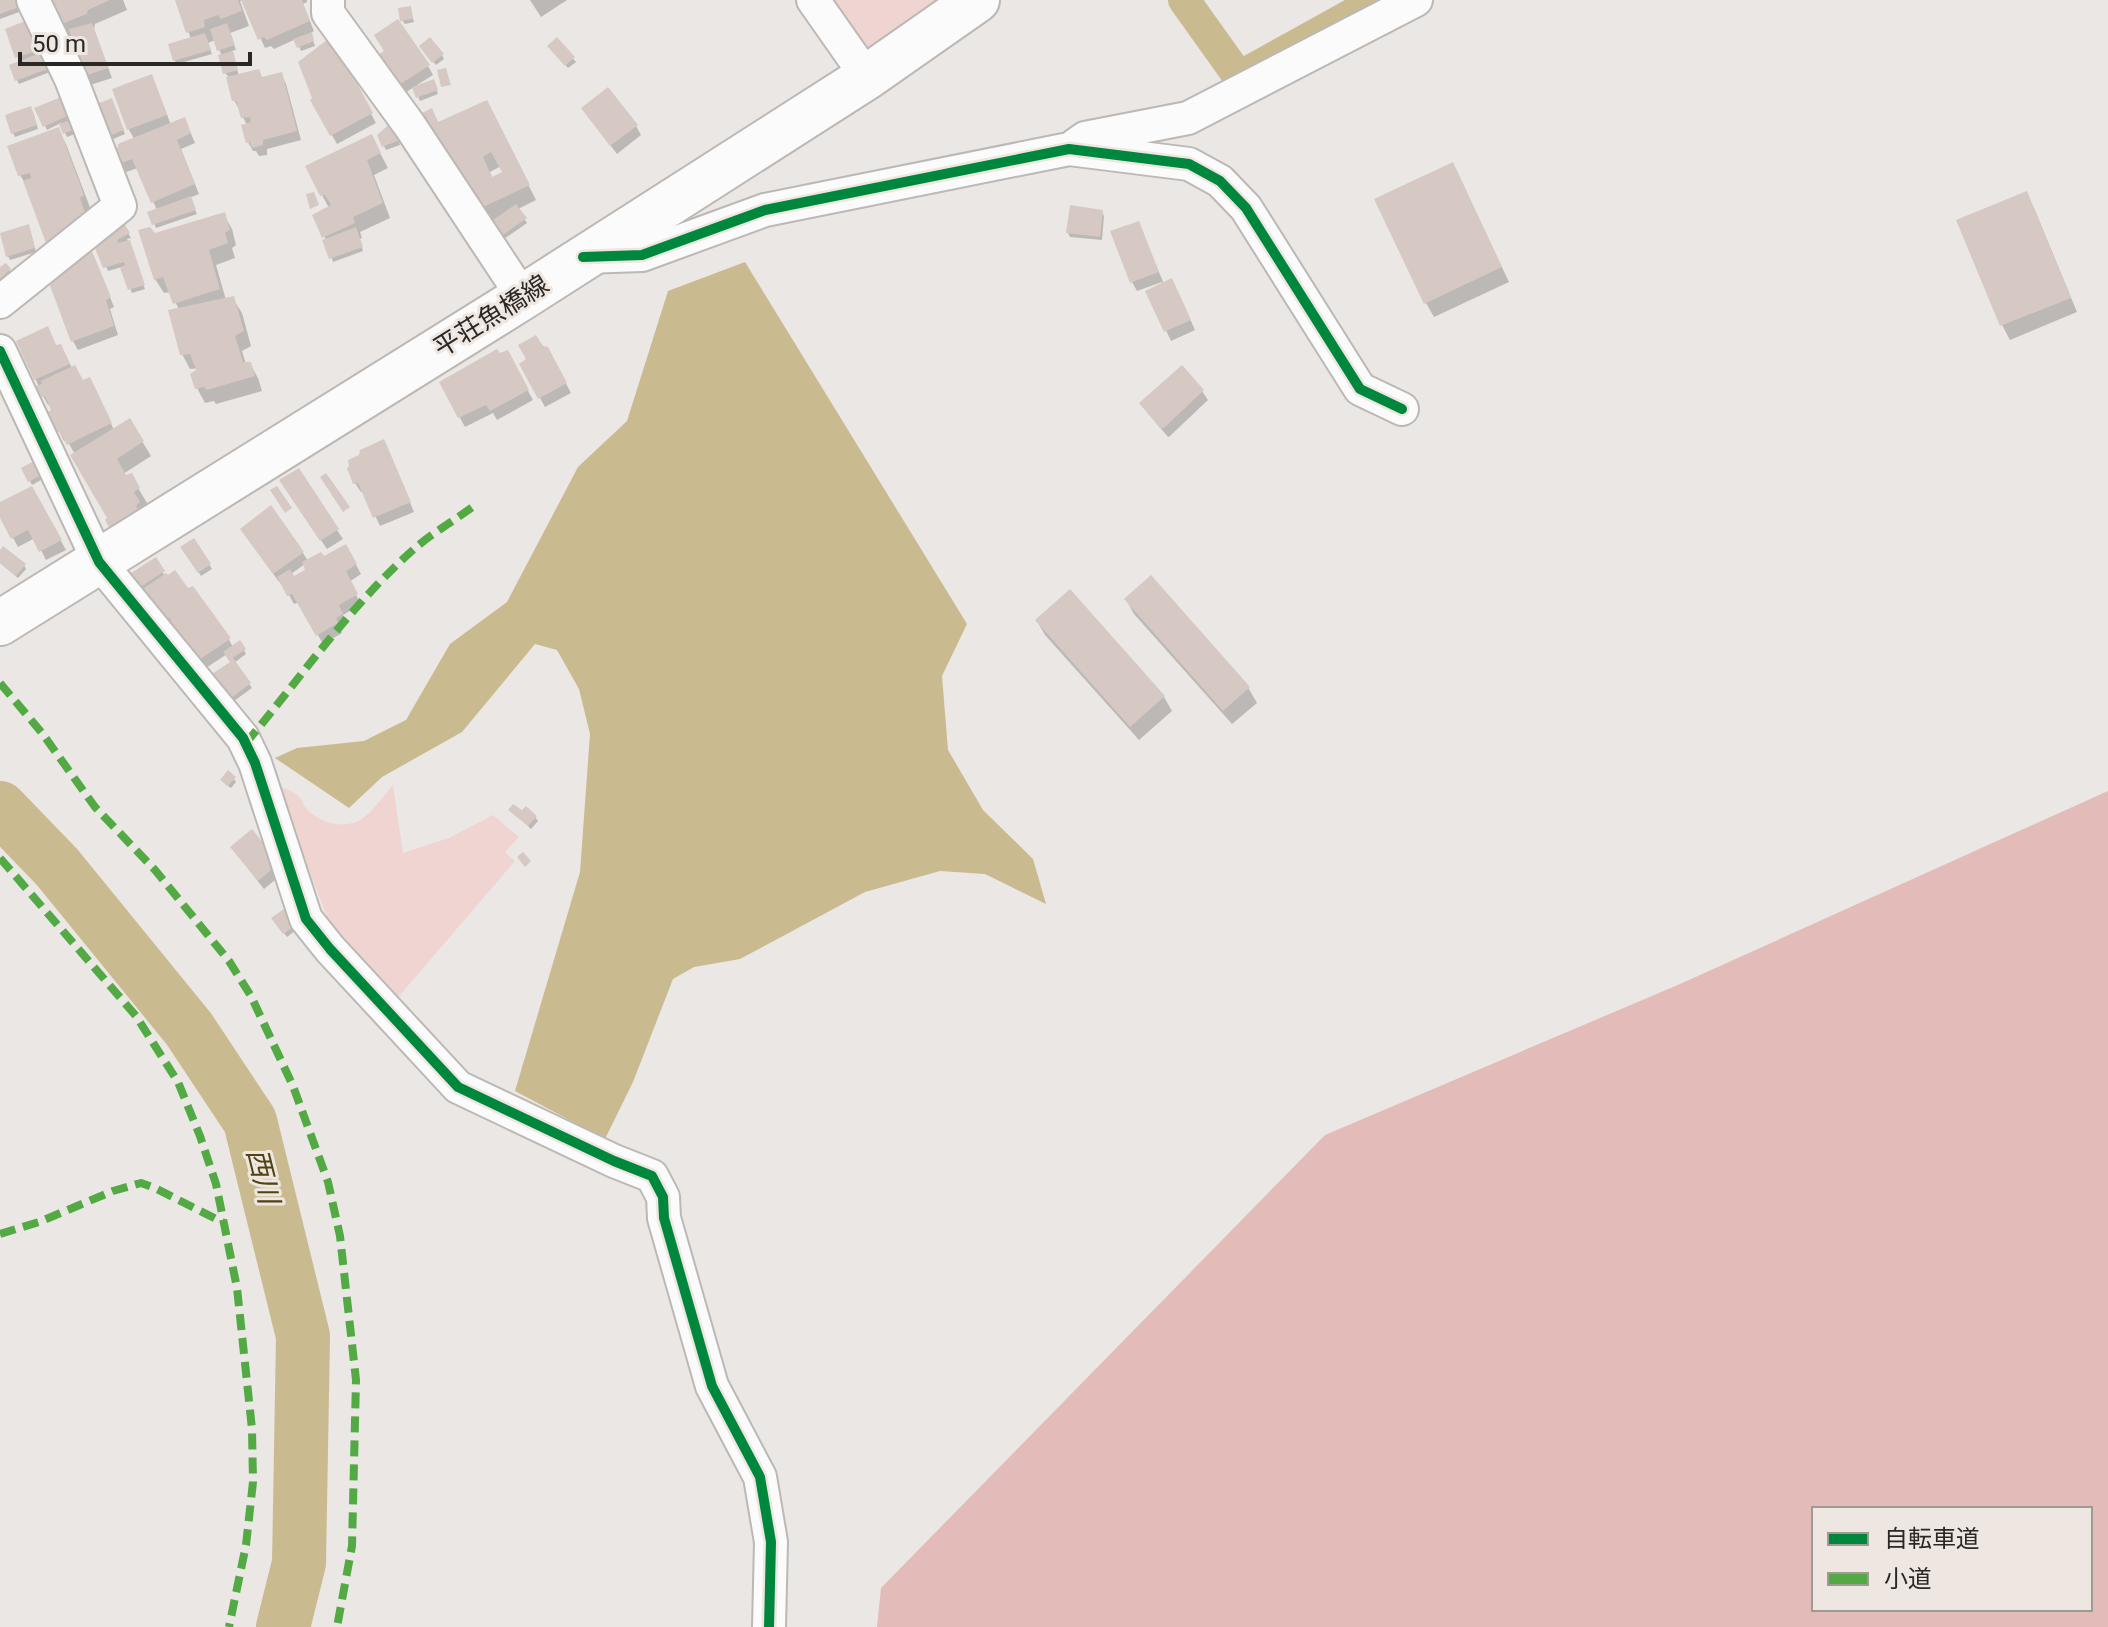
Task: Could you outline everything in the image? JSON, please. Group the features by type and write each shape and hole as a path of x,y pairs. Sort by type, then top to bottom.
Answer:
{"main road":[{"name":"平荘魚橋線","path":"0,623 523,297 867,77 977,0"}],"street":[{"path":"0,302 120,206 71,79 33,0"},
{"path":"328,0 328,13 410,126 523,297"},
{"path":"813,0 867,77"},
{"path":"1069,149 1085,138 1188,118 1416,0"},
{"path":"583,257 642,255 765,210 1069,149 1189,164 1220,181 1246,208 1360,389 1402,409"},
{"path":"0,351 99,562 243,738 255,763 306,919 458,1087 652,1176 663,1197 664,1218 712,1386 760,1477 771,1542 769,1627"}],"shaded area":[{"path":"830,0 947,0 870,57"},
{"path":"745,262 967,624 942,676 948,750 983,810 1033,859 1046,904 985,874 940,871 865,892 740,959 694,967 673,979 633,1082 605,1139 515,1091 580,872 590,734 579,689 557,650 535,644 462,732 382,777 349,808 275,758 297,748 364,741 406,720 450,644 507,602 578,467 627,421 668,291"},
{"path":"393,785 403,853 449,838 493,815 519,837 505,852 515,861 394,1002 330,924 276,786 297,795 317,817 332,823 349,824 363,818"},
{"path":"2108,791 2108,1627 877,1627 881,1588 1325,1135 1680,984"}],"building":[{"path":"0,0 20,0 22,6 0,14"},
{"path":"45,0 110,0 88,10 87,14 56,26"},
{"path":"175,0 238,0 242,11 221,19 218,15 204,20 205,27 186,33"},
{"path":"241,0 302,0 310,21 267,40 264,37 258,40"},
{"path":"411,6 413,19 400,21 398,8"},
{"path":"33,18 44,48 15,58 5,29"},
{"path":"398,19 430,65 396,87 375,57 384,51 374,35"},
{"path":"92,23 108,68 82,77 69,29"},
{"path":"227,23 235,45 217,51 210,29"},
{"path":"312,32 314,41 297,48 293,39"},
{"path":"205,33 211,50 173,61 168,44"},
{"path":"430,37 444,54 432,63 419,46"},
{"path":"557,37 575,57 565,66 547,46"},
{"path":"327,40 331,46 338,44 373,113 330,136 310,100 312,98 298,62"},
{"path":"233,51 238,70 223,74 218,55"},
{"path":"43,52 50,68 15,81 9,65"},
{"path":"446,68 451,85 441,87 437,70"},
{"path":"259,69 262,77 282,72 297,131 263,140 263,145 252,148 250,142 246,143 241,125 251,122 250,117 241,118 236,101 232,101 226,77"},
{"path":"152,74 167,115 127,130 112,89"},
{"path":"434,79 438,90 416,98 412,87"},
{"path":"608,87 638,125 610,146 581,108"},
{"path":"66,95 74,113 43,127 34,108"},
{"path":"112,98 124,130 107,137 94,105"},
{"path":"487,100 530,185 479,209 418,115 432,108 438,122","holes":["491,152 502,172 492,177 483,157"]},
{"path":"31,106 37,125 11,134 5,115"},
{"path":"185,117 191,133 177,140 195,184 151,203 132,159 119,164 114,149 118,144"},
{"path":"76,118 80,127 63,134 59,124"},
{"path":"393,121 400,140 382,147 377,135"},
{"path":"59,127 84,195 80,198 88,221 49,251 23,181 31,178 30,173 18,176 7,146"},
{"path":"372,134 381,153 367,160 383,203 353,217 355,223 322,238 312,215 331,205 325,195 320,196 305,166"},
{"path":"1453,162 1502,267 1424,304 1374,199"},
{"path":"2027,191 2071,298 2000,326 1956,220"},
{"path":"314,192 319,205 310,209 306,194"},
{"path":"191,196 196,210 152,225 147,212"},
{"path":"516,204 527,218 500,237 490,222"},
{"path":"1070,205 1103,210 1100,237 1066,233"},
{"path":"225,212 230,230 225,233 228,243 209,250 220,289 173,304 163,277 154,280 138,230 150,227 155,233"},
{"path":"1139,221 1159,272 1130,283 1110,231"},
{"path":"123,222 130,233 117,240 118,243 130,240 145,285 128,290 120,268 125,265 124,262 103,268 95,248"},
{"path":"29,224 35,248 6,257 0,233"},
{"path":"356,227 363,247 329,259 322,240"},
{"path":"92,251 111,297 106,300 114,326 71,342 48,280"},
{"path":"6,263 11,269 0,279 0,267"},
{"path":"1172,278 1191,320 1164,332 1145,291"},
{"path":"234,296 244,331 235,336 243,362 251,362 255,376 207,390 204,387 195,389 190,374 196,370 190,354 180,355 168,310"},
{"path":"48,326 56,345 61,344 70,364 34,380 16,341"},
{"path":"536,335 543,346 548,347 567,383 538,399 519,364 526,359 518,345"},
{"path":"497,349 500,353 508,350 529,390 490,411 486,405 458,418 439,382"},
{"path":"75,365 83,380 90,377 112,423 67,445 48,412 51,410 45,396 41,397 36,386"},
{"path":"1182,365 1204,390 1164,428 1160,428 1139,403"},
{"path":"130,418 144,441 117,459 126,475 132,473 140,488 134,492 140,502 136,506 141,515 112,532 70,455"},
{"path":"384,439 411,502 373,518 358,483 353,484 347,468 348,460 359,455 360,450"},
{"path":"40,458 48,472 28,482 21,468"},
{"path":"299,468 339,529 320,541 279,480"},
{"path":"326,473 350,507 343,512 320,477"},
{"path":"32,486 62,540 39,552 28,530 11,539 0,518 0,502"},
{"path":"277,486 292,508 285,513 270,490"},
{"path":"271,505 304,552 273,574 240,529"},
{"path":"194,538 211,564 198,573 180,547"},
{"path":"346,544 357,564 346,571 358,594 339,605 343,614 336,618 338,623 316,636 292,594 287,596 277,577 290,569 294,576 305,570 302,562 321,552 324,556"},
{"path":"3,546 26,564 16,576 0,563"},
{"path":"156,557 165,571 137,589 128,575"},
{"path":"175,570 188,588 193,586 230,637 196,662 169,626 171,618 159,622 138,592"},
{"path":"1151,575 1250,687 1223,711 1124,599"},
{"path":"1070,589 1165,696 1130,727 1035,620"},
{"path":"240,640 246,649 233,658 251,683 230,699 212,674 230,662 223,652"},
{"path":"228,770 236,777 228,786 220,780"},
{"path":"513,804 522,810 526,806 537,816 528,826 508,810"},
{"path":"252,829 272,854 276,866 258,881 230,847"},
{"path":"523,852 531,861 525,867 517,857"},
{"path":"284,909 295,926 283,934 271,918"}],"waterway":[{"path":"1184,0 1239,77 1378,0"},
{"name":"西川","path":"0,808 57,867 189,1029 250,1121 303,1336 299,1563 283,1627"}],"marked path":[{"path":"246,743 368,594 421,543 474,506"},
{"path":"0,683 42,733 95,807 155,870 229,961 251,996 293,1086 328,1182 340,1236 356,1380 352,1546 337,1627"},
{"path":"0,858 136,1016 178,1082 216,1184 237,1288 252,1429 253,1482 246,1545 229,1627"},
{"path":"0,1234 141,1183 224,1223"}],"cycle path":[{"path":"583,257 642,255 765,210 1069,149 1189,164 1220,181 1246,208 1360,389 1402,409"},
{"path":"0,351 99,562 243,738 255,763 306,919 458,1087 652,1176 663,1197 664,1218 712,1386 760,1477 771,1542 769,1627"}]}
